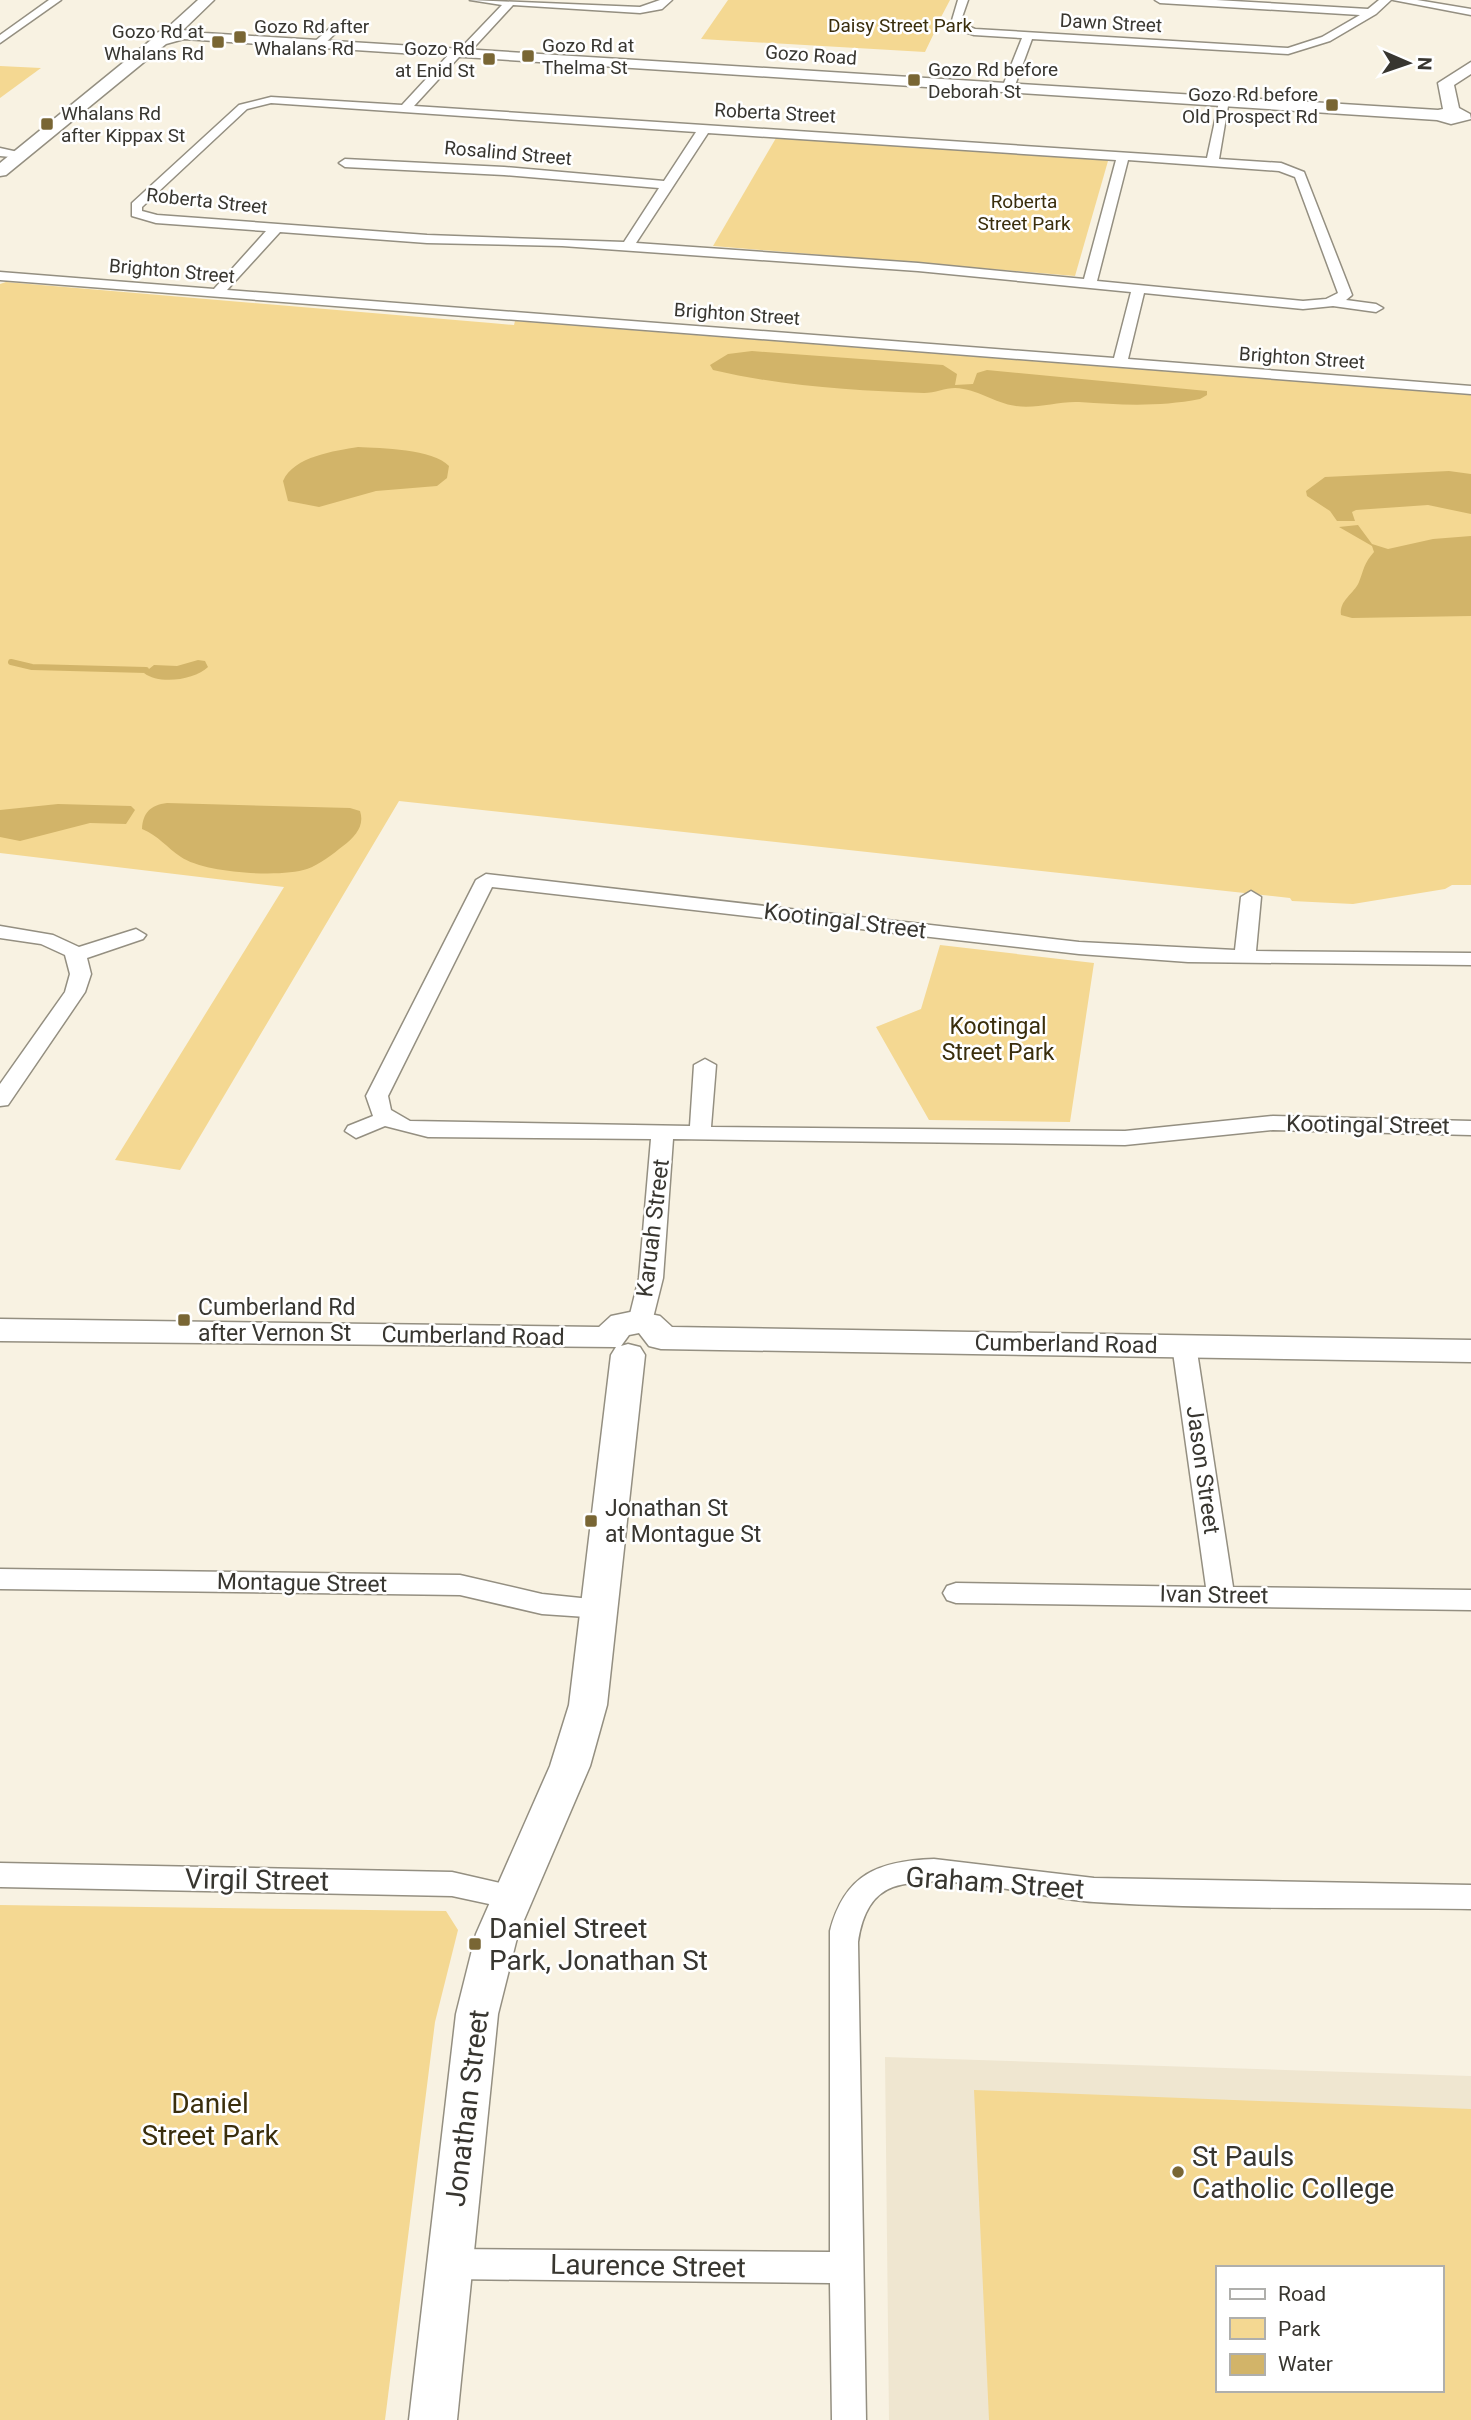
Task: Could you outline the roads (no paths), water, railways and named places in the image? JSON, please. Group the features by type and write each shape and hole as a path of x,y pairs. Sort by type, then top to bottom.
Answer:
{"street":[{"path":"0,40 56,0"},
{"path":"0,171 171,36 207,0"},
{"path":"475,0 653,8"},
{"path":"645,19 653,8 667,0"},
{"name":"Dawn Street","path":"963,0 953,22 957,27 974,32 1297,52 1372,12 1386,0"},
{"path":"1160,0 1372,12"},
{"path":"1398,0 1471,12"},
{"path":"406,108 510,2"},
{"path":"317,45 334,30"},
{"name":"Gozo Road","path":"171,36 1449,115"},
{"path":"1008,88 1028,36"},
{"path":"1469,136 1449,115 1445,85 1471,67"},
{"name":"Roberta Street","path":"1332,302 1343,298 1345,291 1300,174 1295,168 848,133 704,128 251,99 136,206 135,211 138,215 156,219 399,236 628,246 918,267 1303,305 1332,302 1376,308"},
{"path":"1213,162 1226,102"},
{"path":"628,246 704,128"},
{"path":"989,146 994,133"},
{"path":"0,152 21,153"},
{"path":"1089,284 1122,156"},
{"name":"Rosalind Street","path":"344,165 504,171 668,185"},
{"path":"399,236 410,223"},
{"path":"216,294 277,227"},
{"name":"Brighton Street","path":"0,276 1471,390"},
{"path":"1120,363 1138,289"},
{"name":"Kootingal Street","path":"1471,959 1188,956 1079,948 486,880 379,1088 377,1102 386,1118 406,1127 428,1130 1125,1138 1273,1123 1471,1128"},
{"path":"1245,955 1251,897"},
{"path":"0,932 54,940 75,954 82,973 75,992 0,1100"},
{"path":"75,954 136,935"},
{"path":"700,1133 705,1065"},
{"path":"356,1131 386,1118"},
{"name":"Karuah Street","path":"635,1338 651,1278 663,1133"},
{"name":"Cumberland Road","path":"0,1330 1471,1351"},
{"name":"Jonathan Street","path":"433,2420 477,2014 489,1960 512,1896 556,1798 580,1736 594,1671 635,1338"},
{"name":"Jason Street","path":"1184,1345 1221,1595"},
{"name":"Montague Street","path":"0,1579 460,1585 541,1604 601,1608"},
{"name":"Ivan Street","path":"956,1592 1471,1600"},
{"name":"Graham Street","path":"849,2420 843,1942 851,1909 862,1894 879,1880 901,1873 926,1872 1094,1890 1471,1897"},
{"name":"Virgil Street","path":"0,1875 452,1884 512,1896"},
{"name":"Laurence Street","path":"449,2264 846,2268"}],"water":[{"path":"752,351 943,365 957,374 955,385 973,384 977,373 987,370 1207,391 1207,395 1185,402 1155,404 1071,402 1024,407 963,389 951,388 924,393 818,387 739,376 713,370 710,365 728,354"},
{"path":"358,447 406,450 431,456 449,466 447,478 437,486 376,491 319,507 288,501 283,481 296,466 316,456"},
{"path":"1449,471 1471,474 1471,514 1428,505 1356,510 1352,512 1355,521 1337,521 1330,511 1307,496 1306,491 1325,477"},
{"path":"1358,525 1372,544 1388,549 1433,539 1471,536 1471,616 1352,618 1341,615 1344,601 1357,586 1366,563 1374,552 1372,546 1339,527"},
{"path":"198,660 205,661 208,667 186,678 167,680 144,673 154,665 177,666"},
{"path":"167,803 350,808 360,811 361,822 351,839 312,867 295,872 242,872 192,862 142,829 148,811"},
{"path":"58,804 131,806 135,810 126,824 90,823 20,841 0,837 0,810"}],"waterway":[{"path":"11,662 32,667 146,670"}],"place":[{"name":"Gozo Rd after Whalans Rd","path":"240,37"},
{"name":"Gozo Rd at Whalans Rd","path":"218,42"},
{"name":"Gozo Rd at Thelma St","path":"528,56"},
{"name":"Gozo Rd at Enid St","path":"489,59"},
{"name":"Gozo Rd before Deborah St","path":"914,80"},
{"name":"Gozo Rd before Old Prospect Rd","path":"1332,105"},
{"name":"Whalans Rd after Kippax St","path":"47,124"},
{"name":"Cumberland Rd after Vernon St","path":"184,1320"},
{"name":"Jonathan St at Montague St","path":"591,1521"},
{"name":"Daniel Street Park, Jonathan St","path":"475,1944"},
{"name":"St Pauls Catholic College","path":"1178,2172"}],"park label":[{"name":"Daisy Street Park","path":"900,25"},
{"name":"Roberta Street Park","path":"1024,212"},
{"name":"Kootingal Street Park","path":"998,1039"},
{"name":"Daniel Street Park","path":"210,2119"}]}
